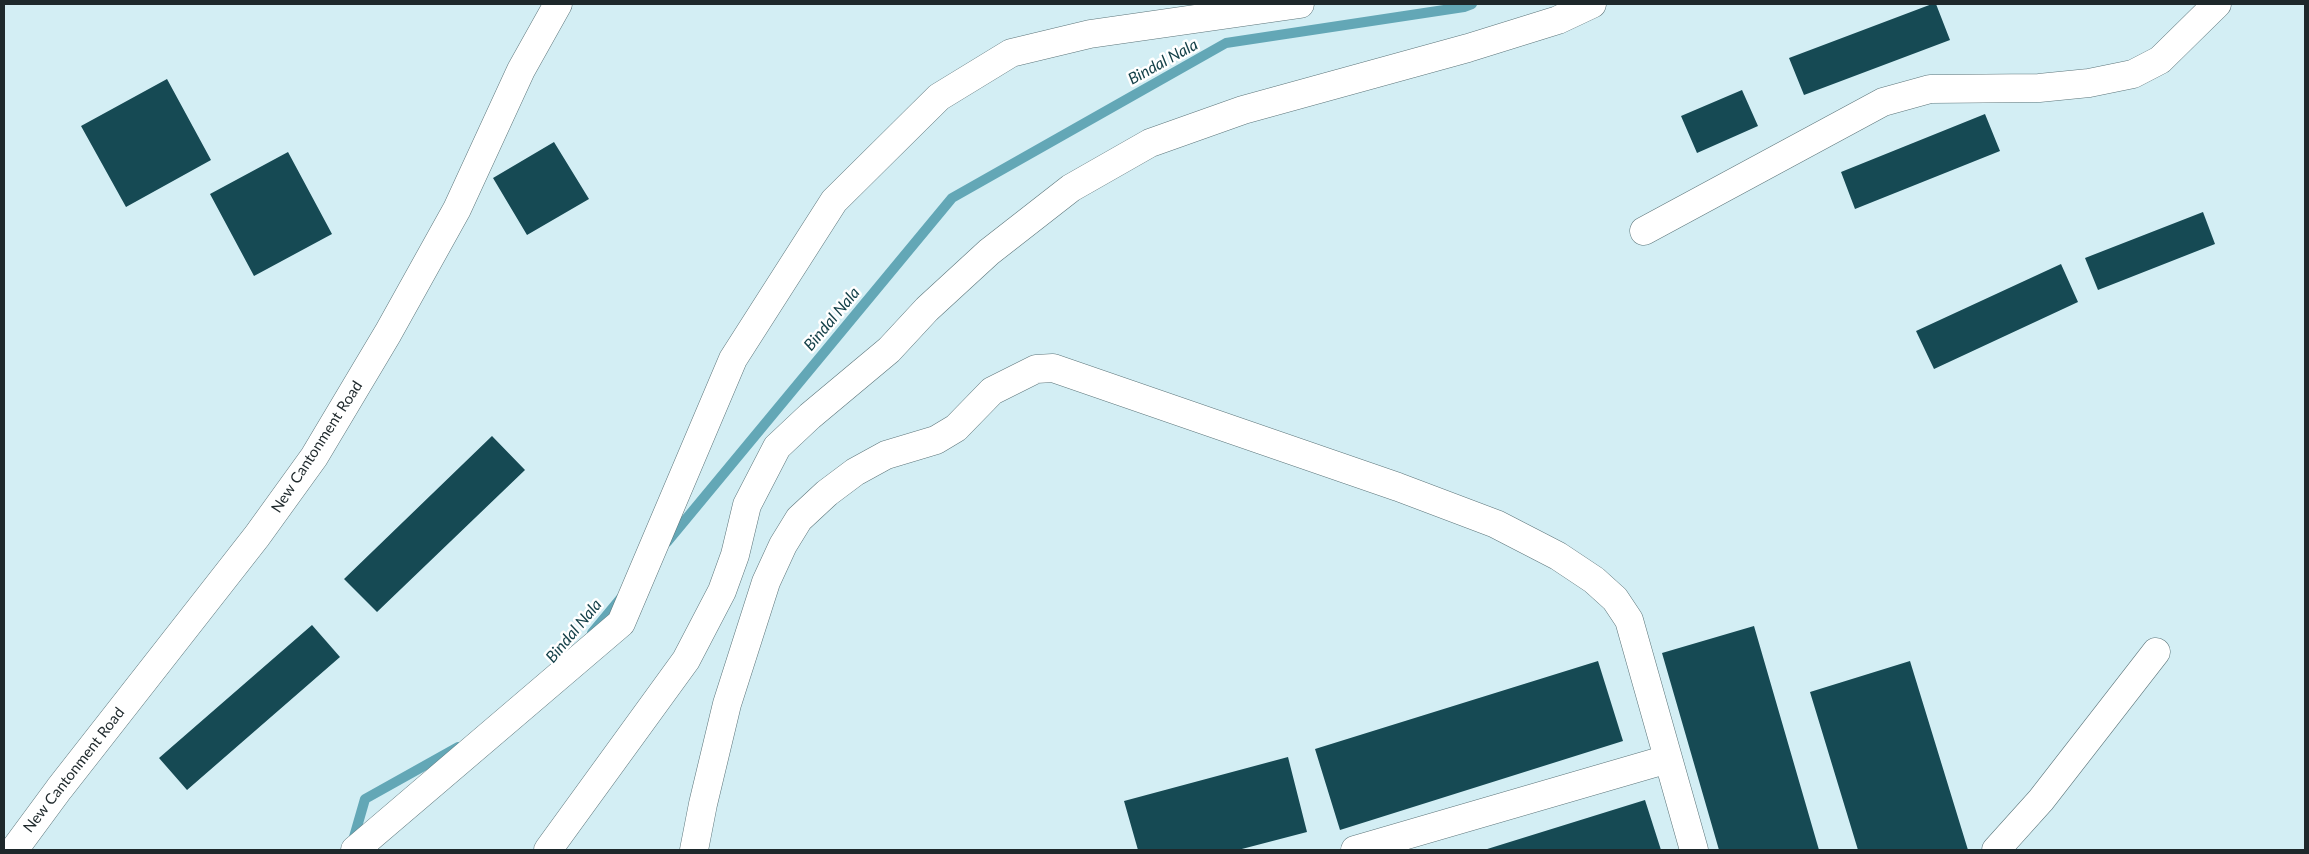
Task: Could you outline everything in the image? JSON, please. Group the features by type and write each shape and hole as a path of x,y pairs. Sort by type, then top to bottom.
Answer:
{"street":[{"name":"New Cantonment Road","path":"14,850 47,804 257,536 314,457 388,333 453,217 520,70 558,4"},
{"path":"355,850 621,623 733,360 834,201 939,97 1011,53 1090,34 1300,4"},
{"path":"548,850 686,660 722,591 735,555 747,505 777,448 810,416 889,350 928,309 989,252 1070,188 1150,144 1243,110 1459,51 1558,20 1592,4"},
{"path":"1644,230 1883,102 1930,89 2039,88 2089,83 2133,74 2160,60 2217,4"},
{"path":"694,850 702,804 727,704 766,582 783,545 800,518 827,493 855,472 886,455 936,440 956,428 992,391 1036,369 1053,368 1398,487 1496,524 1558,556 1594,580 1615,599 1628,620 1694,850"},
{"path":"1996,850 2035,807 2156,652"},
{"path":"1356,850 1668,759"}],"building":[{"path":"1936,4 1950,40 1804,95 1789,58"},
{"path":"167,79 211,160 126,207 81,126"},
{"path":"1742,90 1758,126 1697,153 1681,116"},
{"path":"1985,114 2000,151 1855,209 1841,172"},
{"path":"554,142 589,199 527,235 493,178"},
{"path":"288,152 332,234 254,276 210,194"},
{"path":"2203,212 2215,244 2098,290 2085,258"},
{"path":"2061,264 2078,302 1934,369 1916,331"},
{"path":"492,436 525,470 377,612 344,579"},
{"path":"312,625 340,657 187,790 159,758"},
{"path":"1754,626 1819,850 1719,850 1662,653"},
{"path":"1598,661 1623,741 1340,830 1315,749"},
{"path":"1910,661 1968,850 1858,850 1810,692"},
{"path":"1288,757 1307,832 1238,850 1138,850 1124,801"},
{"path":"1645,800 1661,850 1484,850"}],"waterway":[{"name":"Bindal Nala","path":"667,542 952,198 1226,43 1464,7 1472,4"},
{"name":"Bindal Nala","path":"592,633 621,598"},
{"name":"Bindal Nala","path":"352,844 365,799 458,747"}]}
